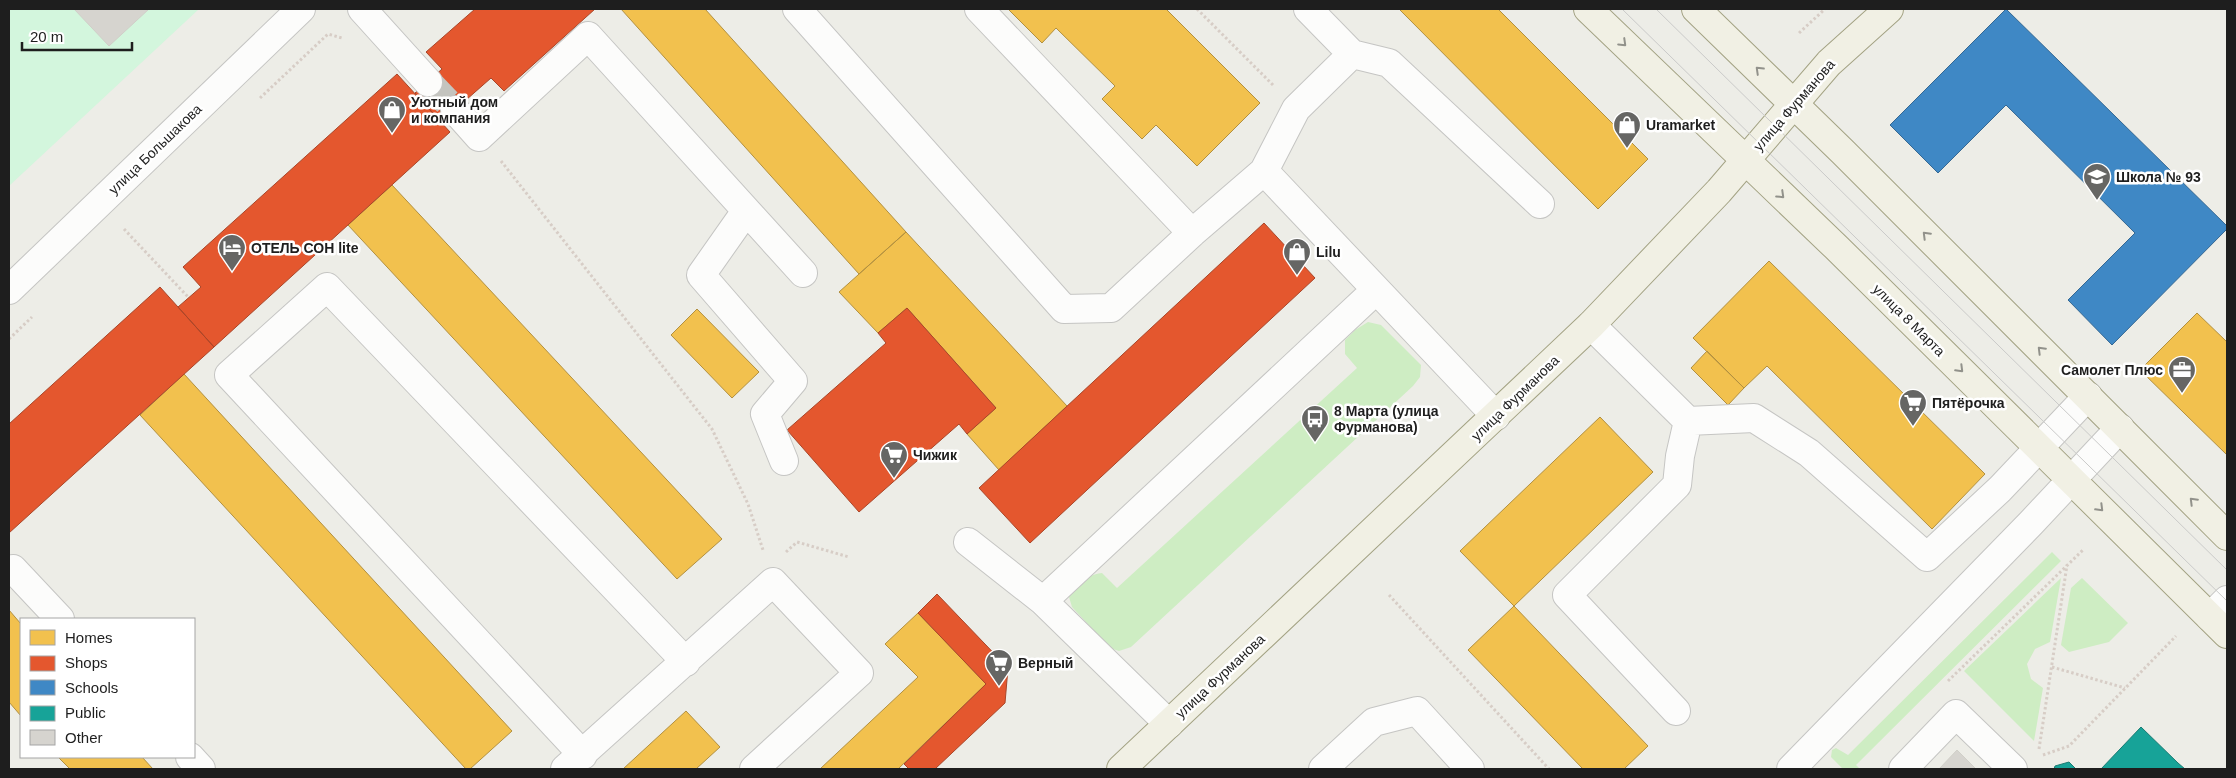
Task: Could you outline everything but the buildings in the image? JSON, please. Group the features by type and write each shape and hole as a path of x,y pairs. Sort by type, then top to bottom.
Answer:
{"main road":[{"name":"улица 8 Марта","path":"1588,9 1836,247 2071,480 2222,617"},
{"path":"1696,9 1794,104 2227,536"},
{"name":"улица Фурманова","path":"1128,767 1169,724 1591,324 1746,161 1829,63 1889,9"}],"street":[{"name":"улица Большакова","path":"9,290 301,9"},
{"path":"362,9 428,82"},
{"path":"797,9 1064,309 1111,308 1192,233 1264,171 1296,109 1352,54"},
{"path":"979,9 1192,233"},
{"path":"1308,9 1352,54 1389,63 1540,204"},
{"path":"455,110 479,137 588,36 803,273"},
{"path":"1264,171 1496,416"},
{"path":"746,212 701,275 793,381 765,414 784,460"},
{"path":"686,662 327,287 229,375 574,762 686,662 773,582 859,673 754,769"},
{"path":"1043,602 1376,290"},
{"path":"1591,324 1688,421 1754,418 1809,453 1927,557 2000,488 2088,396"},
{"path":"1676,711 1566,595 1677,485 1680,456 1688,421"},
{"path":"1790,769 2120,428"},
{"path":"968,542 1043,602 1169,724"},
{"path":"13,569 59,618"},
{"path":"1323,769 1374,722 1417,711 1470,769"},
{"path":"1903,769 1956,714 2012,769"},
{"path":"191,758 201,769"}],"path":[{"path":"1198,9 1296,109"},
{"path":"1800,33 1825,9"},
{"path":"256,102 328,34 344,39"},
{"path":"505,165 712,429 748,504 773,582"},
{"path":"124,229 189,298"},
{"path":"781,556 797,542 849,557"},
{"path":"1956,714 1935,694 2084,549"},
{"path":"2067,565 2038,757 2069,746 2176,636"},
{"path":"1389,595 1549,769"},
{"path":"2052,667 2125,688"}],"green space":[{"path":"9,9 199,9 9,186"},
{"path":"1368,322 1381,325 1421,365 1420,377 1413,386 1131,647 1119,651 1110,648 1072,607 1069,597 1076,588 1086,578 1102,573 1117,588 1357,368 1345,354 1345,340 1355,330"},
{"path":"2052,552 2061,561 1856,765 1860,769 1843,769 1831,757 1832,750 1836,748 1848,755"},
{"path":"2061,578 2050,642 2035,649 2027,664 2031,679 2043,688 2034,741 1964,671"},
{"path":"2082,578 2128,623 2109,642 2069,652 2061,645 2071,588"}],"tunnel":[{"path":"428,82 455,110"}],"tram line":[{"path":"1622,9 2227,601"},
{"path":"1656,9 2227,570"}],"place":[{"name":"Уютный дом и компания","path":"392,134"},
{"name":"Uramarket","path":"1627,149"},
{"name":"Школа № 93","path":"2097,201"},
{"name":"ОТЕЛЬ СОН lite","path":"232,272"},
{"name":"Lilu","path":"1297,276"},
{"name":"Самолет Плюс","path":"2182,394"},
{"name":"Пятёрочка","path":"1913,427"},
{"name":"8 Марта (улица Фурманова)","path":"1315,443"},
{"name":"Чижик","path":"894,479"},
{"name":"Верный","path":"999,687"}]}
